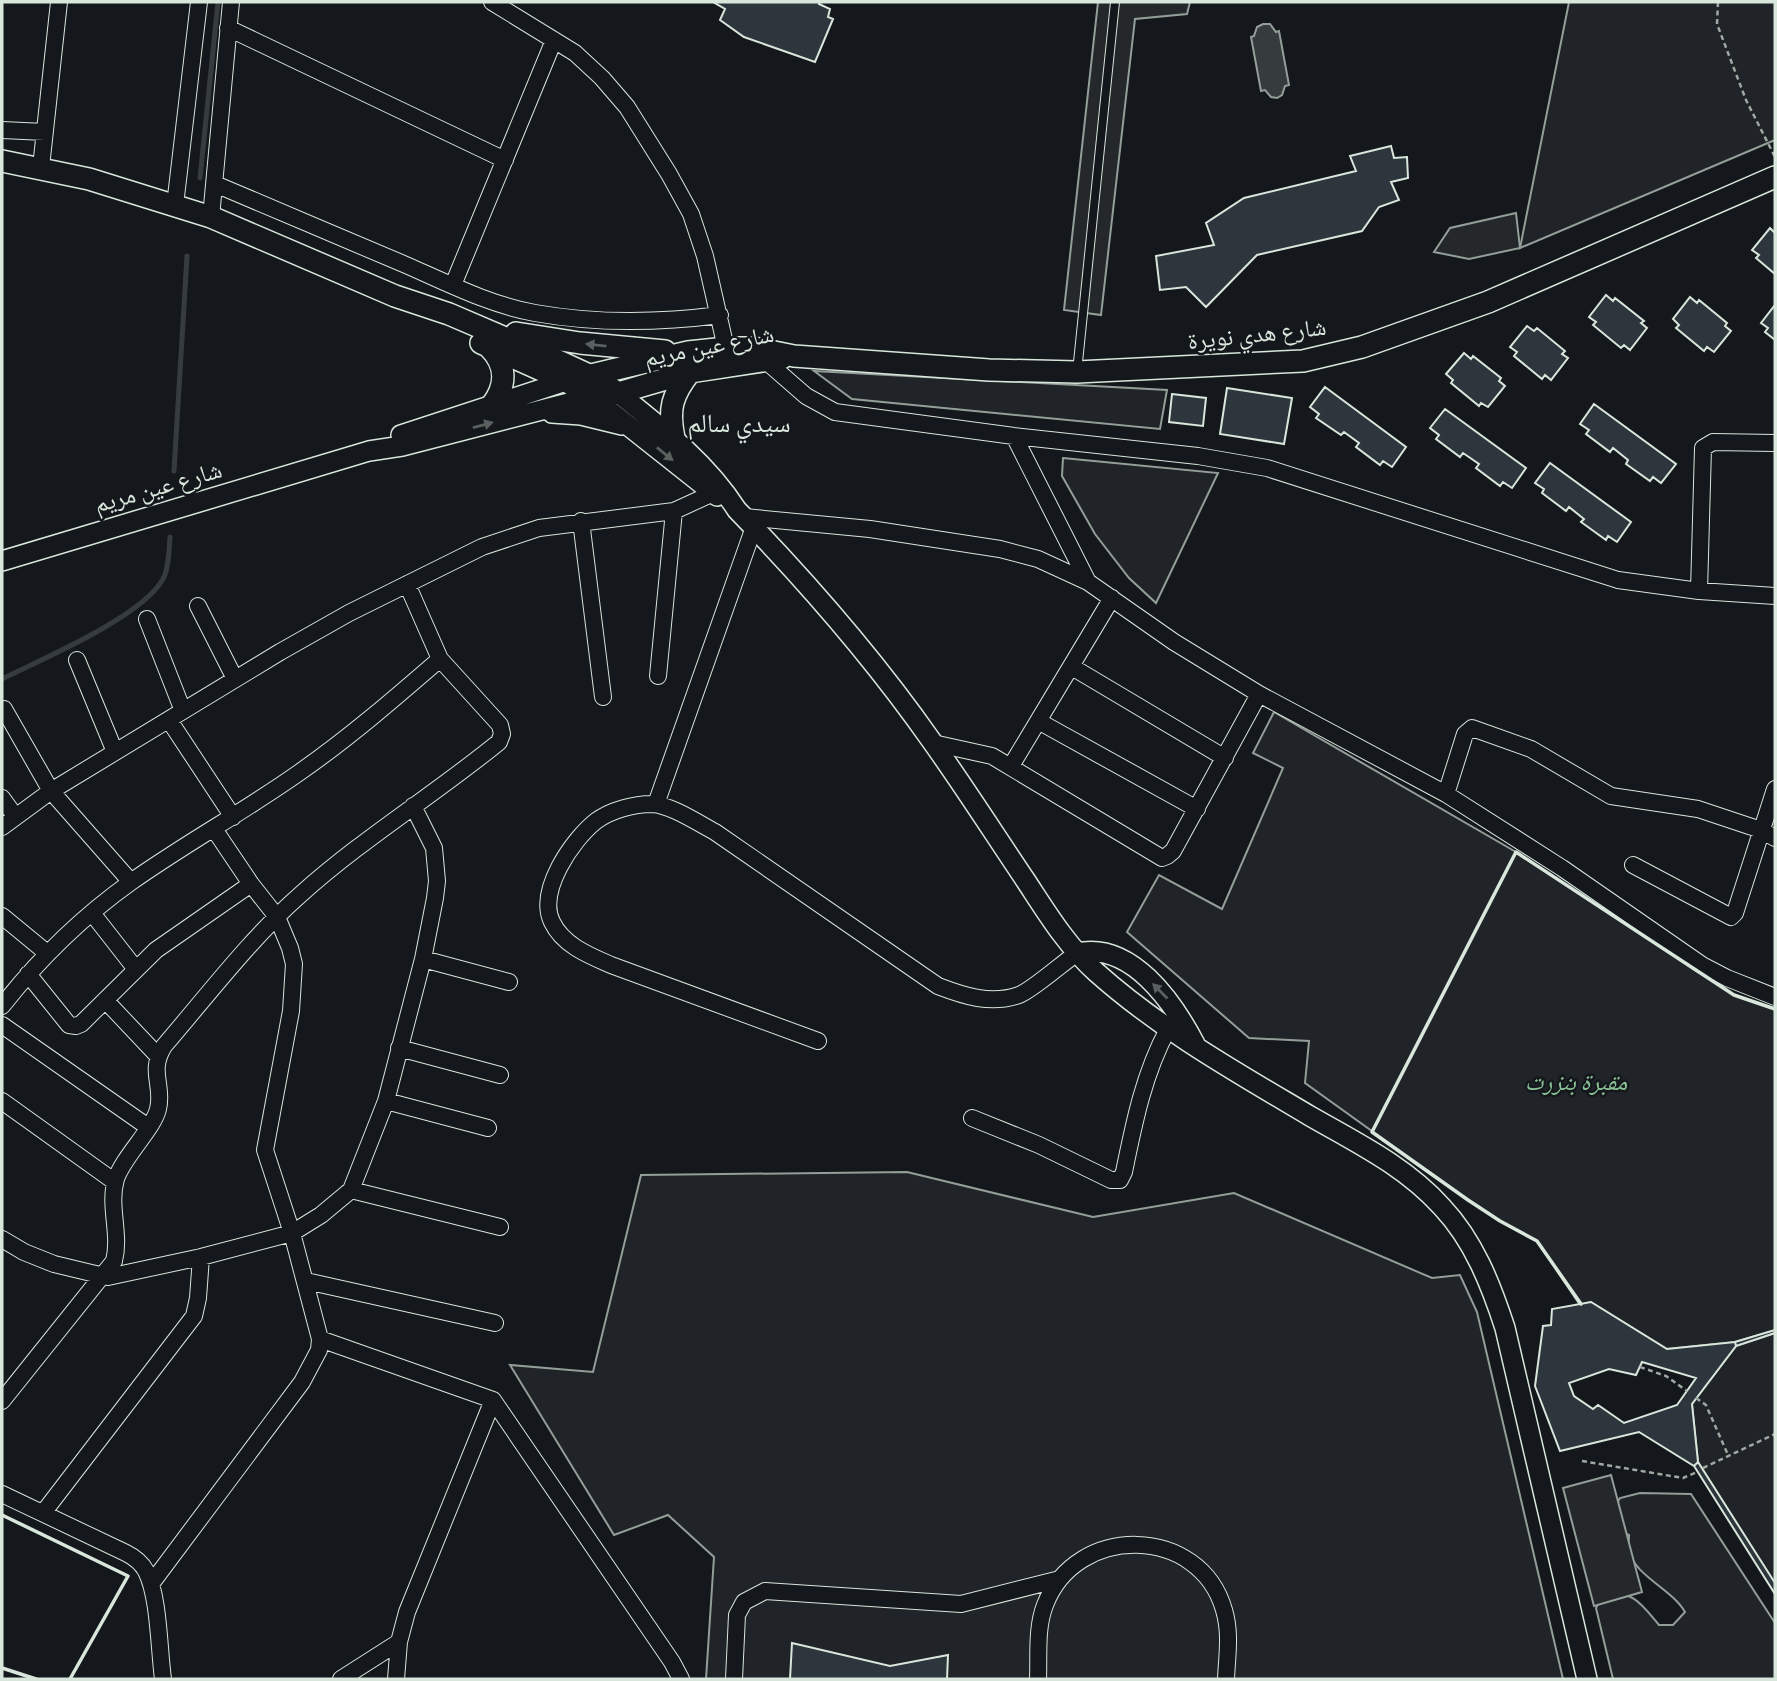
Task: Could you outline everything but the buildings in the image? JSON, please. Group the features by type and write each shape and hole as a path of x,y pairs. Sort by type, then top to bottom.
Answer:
{"main road":[{"path":"2,161 89,179 211,217 395,296 473,325 592,386 618,393"},
{"name":"شارع هدي نويرة","path":"794,356 989,370 1077,372 1291,362 1362,347 1488,302 1775,177"},
{"path":"395,296 419,312 566,381"},
{"path":"473,325 689,362 672,402 670,421 674,438"},
{"path":"487,345 497,355 503,367 504,381 500,394 492,405"},
{"name":"شارع عين مريم","path":"566,381 592,386 689,362 759,355 794,356"},
{"name":"شارع عين مريم","path":"618,393 689,362"}],"street":[{"path":"41,167 59,2"},
{"path":"175,205 199,2 189,2"},
{"path":"211,217 231,2"},
{"path":"492,2 575,53 602,78 627,107 691,214 705,257 728,357"},
{"path":"228,28 505,160"},
{"path":"453,285 554,40"},
{"path":"2,130 45,132"},
{"path":"215,184 453,285 532,312 573,319 670,321 720,315"},
{"path":"759,355 806,396 835,412 1014,436 1198,456 1267,468 1618,580 1699,591 1775,596"},
{"name":"شارع عين مريم","path":"369,451 400,436 566,381"},
{"path":"592,386 633,428 718,491"},
{"name":"شارع عين مريم","path":"2,561 369,451 402,446 527,413 592,386"},
{"path":"618,393 674,438 718,491 847,631 933,743 1059,930 1095,971 1197,1048 1387,1160 1412,1178 1444,1208 1473,1249 1491,1285 1505,1328 1587,1679"},
{"path":"527,413 581,415 633,428"},
{"path":"1014,436 1088,582"},
{"path":"1699,591 1703,448 1713,442 1775,443"},
{"path":"2,827 51,791 234,679 349,613 482,547 539,528 674,511 718,491"},
{"path":"658,676 674,511"},
{"path":"745,518 870,529 1000,549 1038,559 1088,582 1174,642 1259,694 1446,794 1562,867 1702,965 1775,997"},
{"path":"656,804 745,518"},
{"path":"581,521 603,697"},
{"path":"2,1401 114,1261 117,1253 113,1205 115,1182 120,1169 158,1109 158,1056 277,917 317,880 499,742 502,734 495,718 440,659 407,584"},
{"path":"1012,766 1112,598"},
{"path":"198,606 234,679"},
{"path":"147,618 176,716 233,817"},
{"path":"2,1006 47,953 131,882 299,773 364,725 440,659"},
{"path":"77,660 115,752"},
{"path":"1072,667 1225,758"},
{"path":"933,743 992,755 1162,858 1173,851 1259,694"},
{"path":"4,709 51,791 131,882"},
{"path":"1040,722 1197,808"},
{"path":"1446,794 1465,734 1472,727 1531,749 1611,796 1698,809 1768,834"},
{"path":"1633,865 1731,918 1768,834 1775,789"},
{"path":"2,798 15,816"},
{"path":"818,1041 611,965 583,953 566,940 552,923 547,907 549,889 567,855 582,836 597,820 619,810 636,805 656,804 715,832 939,986 965,996 987,1000 1020,995 1077,953 1091,950 1108,953 1144,977 1168,998 1197,1048"},
{"path":"3,1243 54,1264 102,1277 201,1257 292,1233 321,1215 351,1190 386,1101 423,959 435,898 436,863 433,848 413,806"},
{"path":"151,1584 302,1382 319,1350 320,1339 306,1281 265,1150 291,1011 295,977 290,948 277,917 214,829"},
{"path":"29,974 72,1026 81,1024 156,950 251,884"},
{"path":"92,913 135,968"},
{"path":"2,916 47,953"},
{"path":"423,959 509,982"},
{"path":"105,1000 158,1056"},
{"path":"2,1025 148,1127"},
{"path":"972,1118 1039,1145 1111,1180 1120,1180 1147,1073 1168,1028"},
{"path":"399,1048 500,1075"},
{"path":"2,1101 115,1182"},
{"path":"386,1101 488,1128"},
{"path":"351,1190 500,1227"},
{"path":"43,1513 194,1316 201,1257"},
{"path":"306,1281 495,1323"},
{"path":"320,1339 493,1400 681,1679"},
{"path":"396,1679 399,1642 407,1612 493,1400"},
{"path":"2,1494 134,1557 146,1570 151,1584 163,1679"},
{"path":"1038,1679 1039,1634 1045,1605 1060,1579 1082,1559 1108,1547 1138,1543 1166,1549 1192,1562 1212,1583 1224,1609 1229,1638 1226,1679"},
{"path":"734,1679 737,1615 744,1602 765,1591 961,1604 1060,1579"},
{"path":"341,1679 399,1642"}],"lane":[{"path":"1077,372 1115,2"}],"path":[{"path":"1718,2 1717,24 1746,100 1775,157"},
{"path":"1640,1367 1666,1376 1687,1391"},
{"path":"1696,1398 1706,1405 1729,1456"},
{"path":"1703,1468 1775,1434"},
{"path":"1582,1461 1682,1478 1697,1472"}],"green space":[{"path":"1569,2 1775,2 1775,140 1520,248"},
{"path":"814,371 1167,390 1160,429 852,399"},
{"path":"1063,458 1218,473 1156,603 1129,578 1095,534 1062,476"},
{"name":"مقبرة بنزرت","path":"1274,712 1516,852 1734,995 1775,1009 1775,1330 1735,1342 1667,1349 1591,1302 1580,1305 1537,1241 1468,1200 1305,1083 1309,1041 1249,1038 1127,932 1159,875 1222,909 1283,768 1253,753"},
{"path":"907,1172 1093,1217 1234,1193 1432,1278 1460,1275 1477,1312 1563,1679 706,1679 714,1557 668,1515 614,1535 510,1365 593,1372 641,1175"},
{"path":"1775,1333 1775,1585 1698,1462 1692,1404 1736,1346"},
{"path":"1640,1493 1691,1494 1775,1623 1775,1679 1613,1679 1596,1608 1603,1594 1629,1596 1647,1610 1659,1625 1673,1625 1685,1612 1672,1596 1638,1568 1629,1549 1629,1535 1614,1529 1610,1515 1620,1498"}],"shaded area":[{"path":"1098,2 1190,2 1187,14 1135,19 1101,315 1064,310"},
{"path":"1270,24 1276,32 1279,31 1289,85 1285,86 1282,95 1277,98 1271,97 1265,90 1261,91 1251,37 1257,27"},
{"path":"1516,213 1520,248 1469,259 1434,252 1450,228"},
{"path":"1611,1475 1642,1592 1594,1606 1563,1488"}],"waterway":[{"path":"200,178 218,2"},
{"path":"174,471 187,256"},
{"path":"2,679 90,636 135,608 152,593 165,575 170,537"}],"wall":[{"path":"1581,1304 1537,1241 1468,1200 1372,1132 1516,852 1734,995 1775,1009"},
{"path":"2,1515 128,1576 70,1679"},
{"path":"2,1668 36,1679"}],"district":[{"name":"سيدي سالم","path":"739,423"}]}
